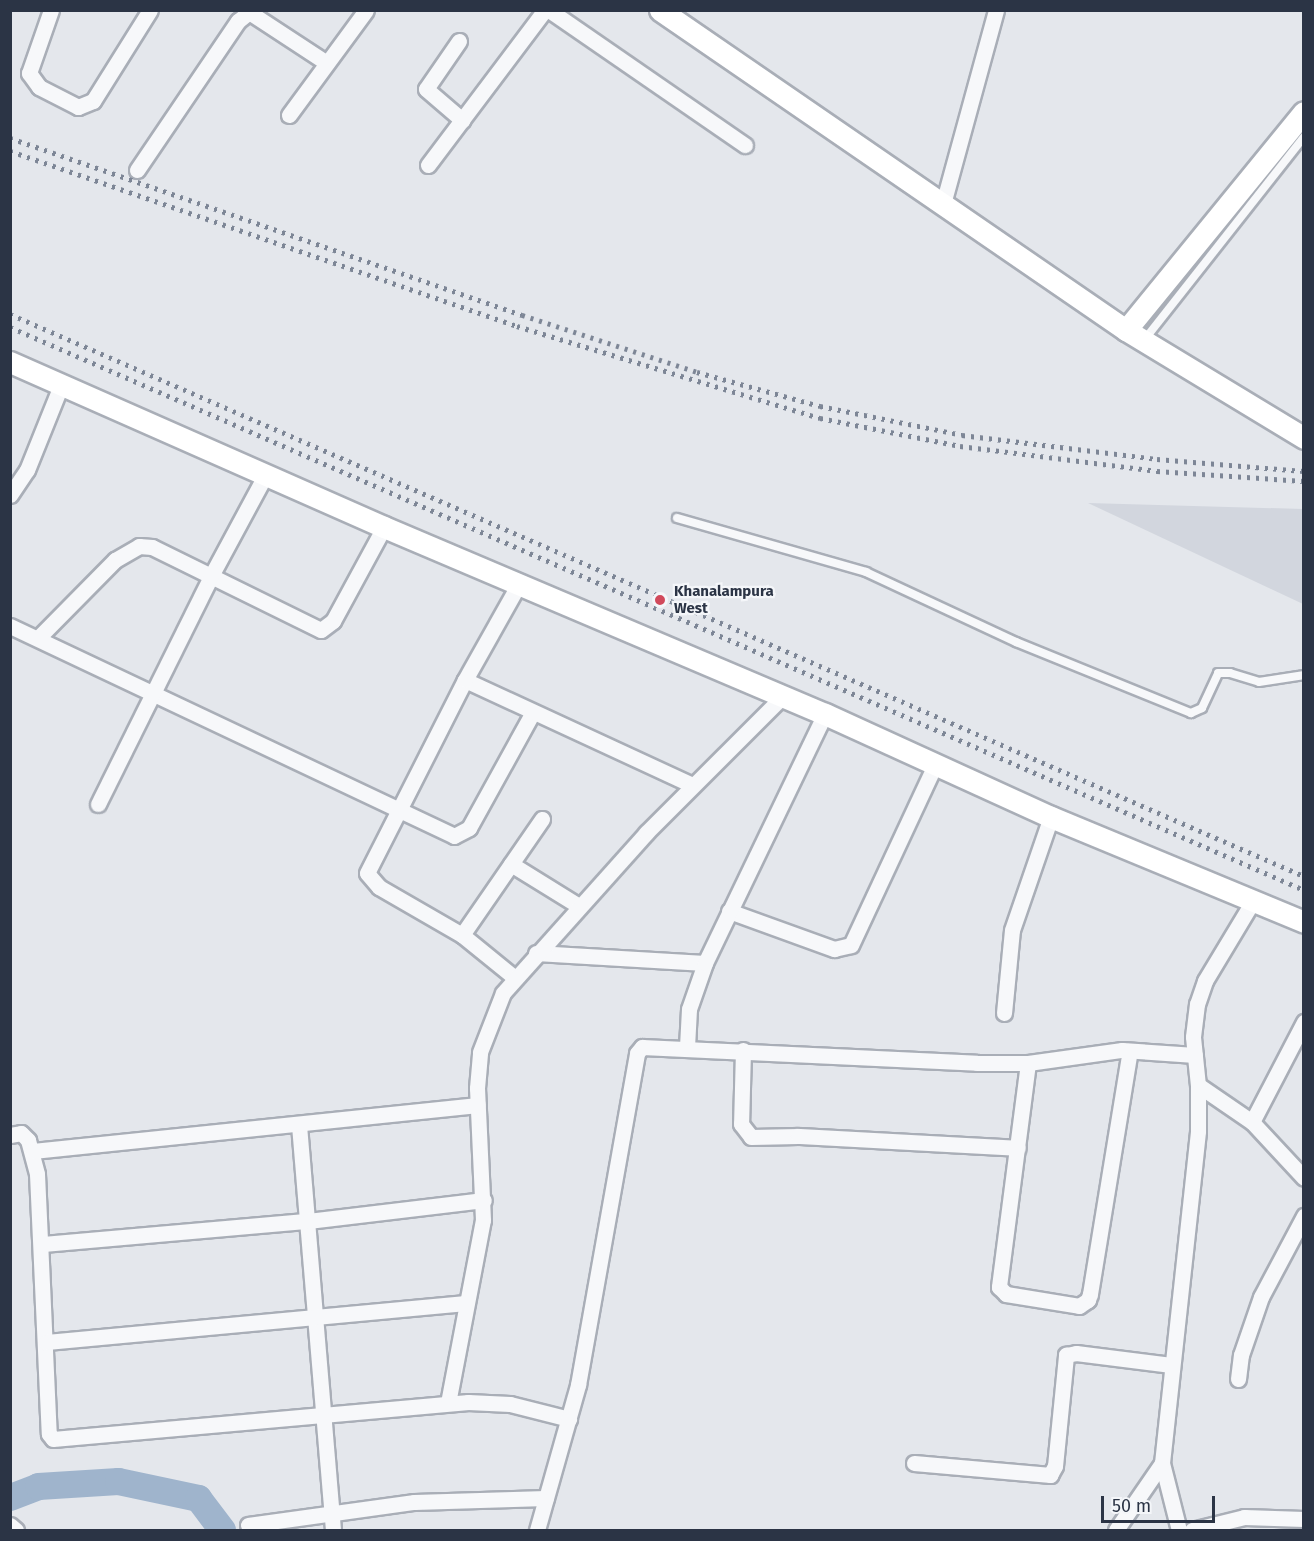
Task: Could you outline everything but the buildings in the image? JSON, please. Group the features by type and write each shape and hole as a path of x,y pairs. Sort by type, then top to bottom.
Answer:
{"main road":[{"path":"660,10 1135,335 1304,438"},
{"path":"1135,335 1304,112"},
{"path":"10,362 384,527 520,582 825,714 1051,816 1304,922"}],"street":[{"path":"51,10 29,73 39,87 78,107 93,101 150,10"},
{"path":"289,115 366,10"},
{"path":"428,165 547,10 745,144"},
{"path":"944,204 996,10"},
{"path":"137,170 238,21 254,11 327,63"},
{"path":"459,41 426,89 462,120"},
{"path":"10,495 27,470 62,383"},
{"path":"98,804 211,576 266,474"},
{"path":"38,638 128,549 152,547 321,630 333,621 384,527"},
{"path":"515,978 462,935 370,879 370,866 465,680 520,582"},
{"path":"10,626 445,833 461,836 534,712"},
{"path":"465,680 692,785"},
{"path":"448,1403 484,1200 478,1105 480,1052 490,1019 515,978 536,953 692,785 783,696"},
{"path":"687,1047 689,1009 705,963 825,714"},
{"path":"729,910 834,949 851,945 935,765"},
{"path":"1004,1012 1012,930 1051,816"},
{"path":"462,935 542,819"},
{"path":"511,864 579,906"},
{"path":"1179,1530 1162,1462 1198,1131 1198,1085 1195,1055 1197,1004 1205,981 1253,901"},
{"path":"536,953 705,963"},
{"path":"1252,1122 1304,1022"},
{"path":"537,1530 578,1385 637,1053 649,1045 1028,1063 1130,1051 1195,1055"},
{"path":"743,1050 741,1130 751,1137 798,1136 1018,1148"},
{"path":"1028,1063 999,1287 1006,1294 1084,1305 1090,1294 1130,1051"},
{"path":"1198,1085 1252,1122 1304,1178"},
{"path":"33,1151 478,1105"},
{"path":"300,1125 333,1523"},
{"path":"10,1135 21,1133 33,1151 43,1244 49,1434 53,1439 448,1403 510,1404 569,1419"},
{"path":"43,1244 308,1221 484,1200"},
{"path":"1238,1379 1241,1355 1261,1297 1304,1216"},
{"path":"46,1342 466,1303"},
{"path":"914,1463 1050,1475 1055,1466 1066,1355 1076,1353 1171,1365"},
{"path":"1116,1530 1162,1462"},
{"path":"248,1525 333,1523 436,1500 546,1498"},
{"path":"1192,1530 1244,1517 1304,1519"},
{"path":"10,1525 16,1530"}],"lane":[{"path":"1135,335 1304,137"},
{"path":"677,518 866,572 1016,642 1191,713 1202,708 1218,673 1230,673 1259,682 1304,675"}],"shaded area":[{"path":"1088,503 1303,509 1303,604"}],"waterway":[{"path":"10,1497 38,1486 118,1481 198,1498 222,1530"}],"railway":[{"path":"10,138 522,315 697,372 820,406 962,435 1157,459 1304,471"},
{"path":"10,151 517,326 820,418 960,446 1157,471 1304,481"},
{"path":"10,314 1304,876"},
{"path":"10,327 1304,890"}],"place":[{"name":"Khanalampura West","path":"660,600"}]}
